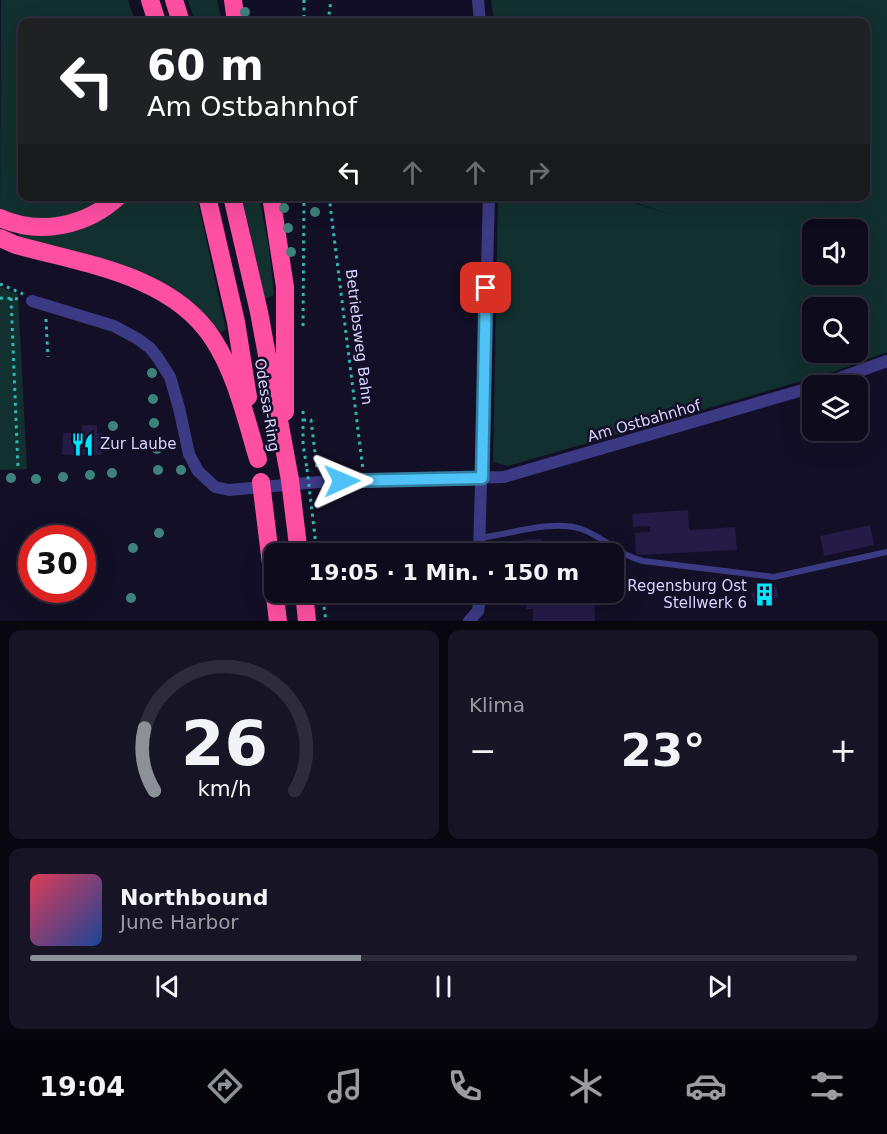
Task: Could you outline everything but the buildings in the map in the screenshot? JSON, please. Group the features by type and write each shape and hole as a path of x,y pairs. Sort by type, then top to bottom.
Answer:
{"highway":[{"path":"174,0 180,18"},
{"path":"233,0 235,18"},
{"path":"150,2 154,18"},
{"path":"0,218 35,227 63,225 85,219 113,201"},
{"name":"Odessa-Ring","path":"208,201 236,322 258,459 278,621"},
{"name":"Odessa-Ring","path":"233,201 259,312 290,480 298,543"},
{"path":"272,201 285,287 284,453"},
{"path":"0,238 16,245 139,281 160,290 182,304 200,321 214,340 229,370 258,459"},
{"path":"306,603 308,621"}],"street":[{"path":"478,0 480,18"},
{"path":"478,543 489,201"},
{"name":"Am Ostbahnhof","path":"32,301 114,326 138,339 154,353 170,377 189,454 198,471 214,487 229,490 319,482 504,477 802,390"},
{"path":"848,375 887,361"},
{"path":"469,621 478,611 479,603"}],"lane":[{"path":"478,538 543,527 579,528 627,557 643,561 774,577 887,552"}],"path":[{"path":"304,0 304,18"},
{"path":"329,18 331,0"},
{"path":"303,328 304,201"},
{"name":"Betriebsweg Bahn","path":"330,201 364,481"},
{"path":"0,284 20,292 32,301"},
{"path":"0,298 32,301"},
{"path":"11,298 18,468"},
{"path":"45,305 48,357"},
{"path":"302,409 306,469 316,543"},
{"path":"303,420 311,420 318,472"},
{"path":"324,603 326,621"}],"green space":[{"path":"1,0 128,0 134,18 18,18 18,201 98,201 78,212 54,218 42,219 0,210"},
{"path":"188,0 217,0 221,18 194,18"},
{"path":"491,0 887,0 887,352 868,359 868,297 802,297 802,363 857,363 823,375 802,375 802,381 508,466 493,462 498,201 628,201 675,216 631,201 870,201 870,18 493,18"},
{"path":"126,201 198,201 226,330 219,333 210,321 18,238 19,233 123,204"},
{"path":"243,201 260,201 269,248 274,295 265,299"},
{"path":"0,287 18,294 27,469 0,470"}],"place":[{"name":"Zur Laube","path":"82,444"},
{"name":"Regensburg Ost Stellwerk 6","path":"765,595"}],"route":[{"path":"342,481 482,478 486,288"}]}
